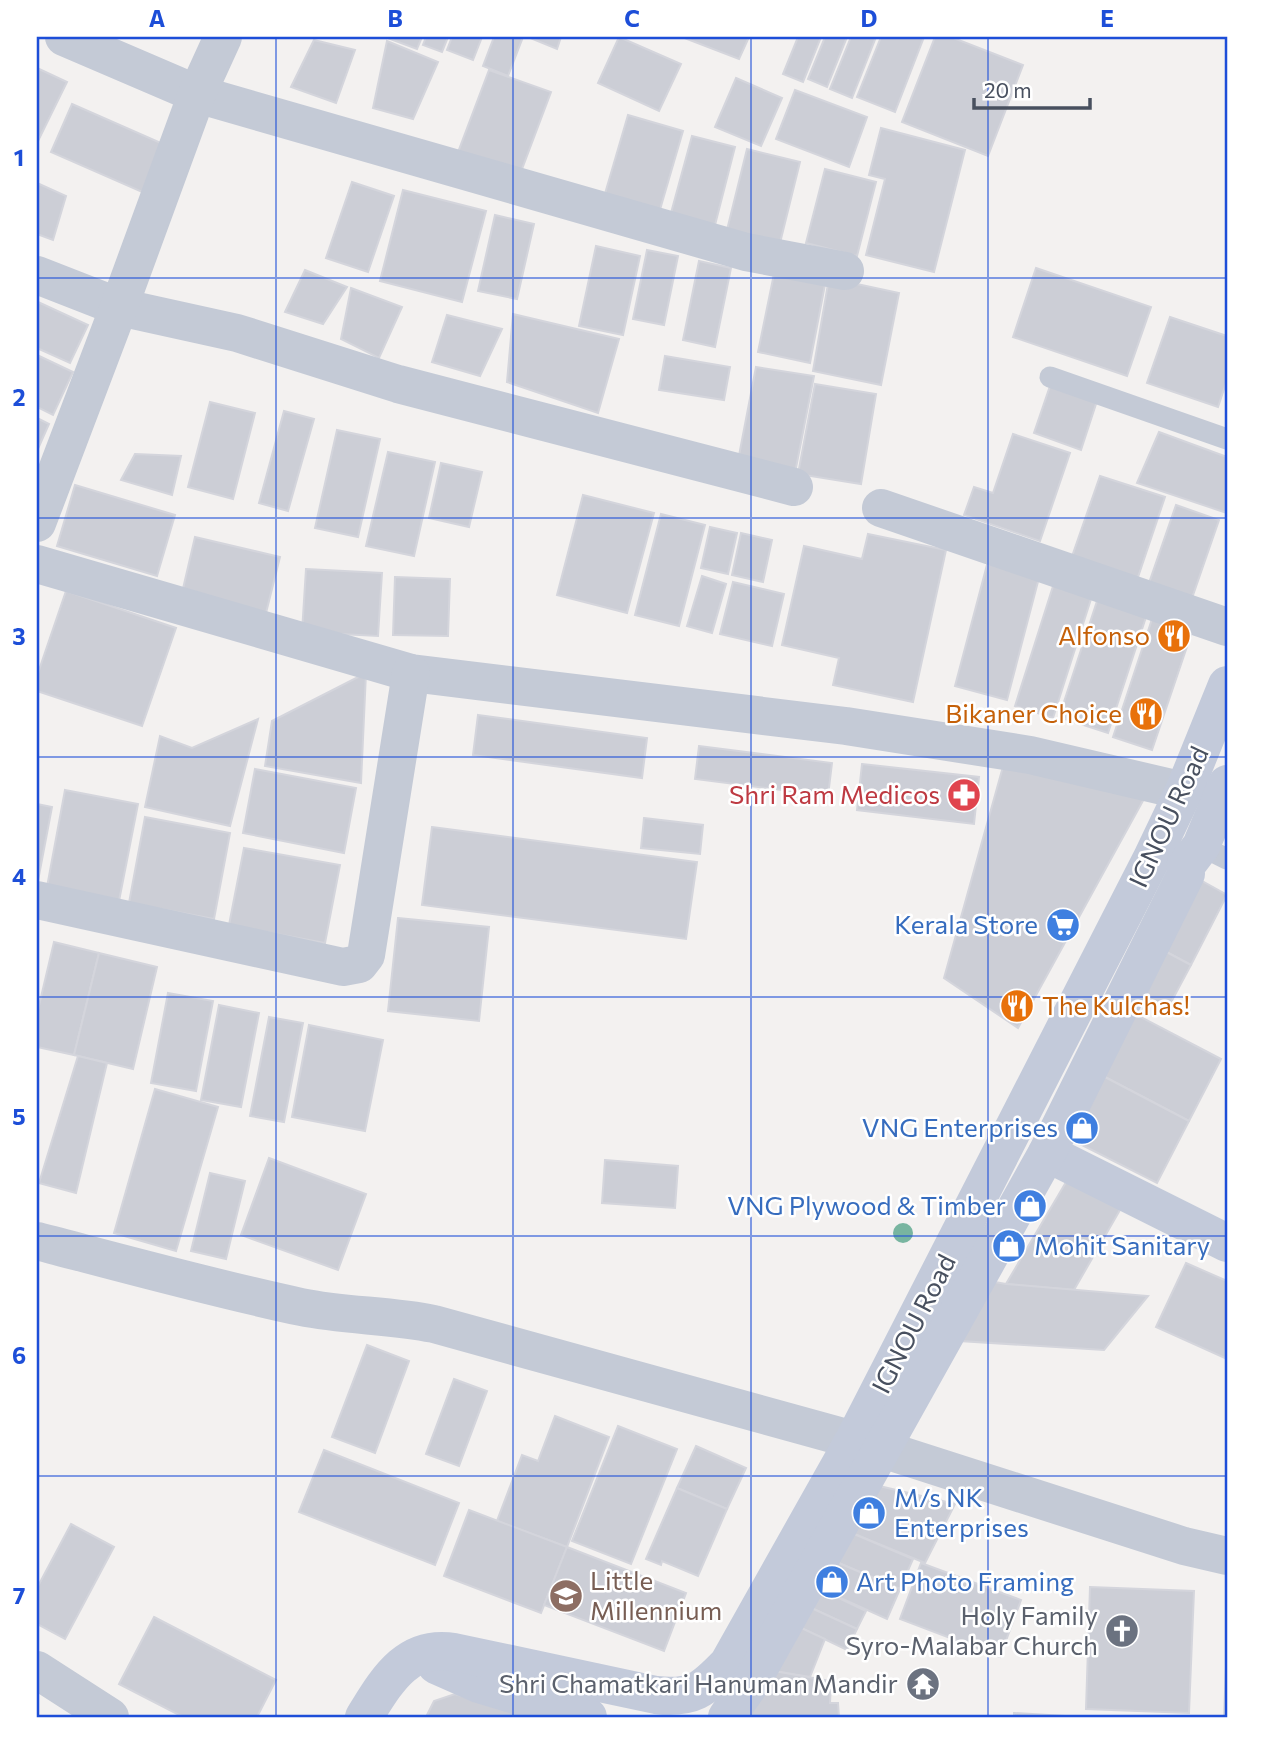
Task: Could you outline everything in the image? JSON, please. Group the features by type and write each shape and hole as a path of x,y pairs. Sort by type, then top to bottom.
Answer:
{"street":[{"path":"64,37 197,94 746,252 845,271"},
{"path":"37,523 197,94 223,37"},
{"path":"37,275 119,307 237,333 398,384 794,487"},
{"path":"881,508 1227,627"},
{"path":"37,564 411,673 846,726 1030,755 1184,790"},
{"path":"37,900 343,967 359,964 366,955 411,673"},
{"name":"IGNOU Road","path":"727,1717 752,1681 868,1444 1184,790 1227,685"},
{"name":"IGNOU Road","path":"421,1653 441,1650 675,1697 692,1695 709,1684 728,1664 868,1444 1047,1153 1186,874 1185,867 1214,853 1227,784"},
{"path":"1047,1153 1227,1243"},
{"path":"37,1241 304,1307 434,1324 868,1444 1184,1546 1227,1556"},
{"path":"363,1717 384,1685 409,1659 421,1653 441,1669 479,1684 588,1717"},
{"path":"37,1670 110,1717"}],"lane":[{"path":"1050,377 1227,439"}],"building":[{"path":"385,37 422,37 417,49"},
{"path":"426,37 448,37 442,52 423,45"},
{"path":"452,37 482,37 473,60 447,50"},
{"path":"494,37 523,37 508,76 483,66"},
{"path":"528,37 561,37 557,49"},
{"path":"619,37 681,64 659,111 598,83"},
{"path":"682,37 749,37 739,59"},
{"path":"798,37 821,37 803,82 783,74"},
{"path":"825,37 847,37 827,87 808,79"},
{"path":"851,37 876,37 852,98 830,89"},
{"path":"881,37 924,37 895,112 857,97"},
{"path":"935,37 951,37 1023,65 988,156 902,122"},
{"path":"314,40 355,50 336,103 291,87"},
{"path":"387,41 438,62 413,119 373,108"},
{"path":"37,68 67,82 37,143"},
{"path":"489,70 551,92 519,177 457,155"},
{"path":"736,78 782,98 761,146 715,127"},
{"path":"795,90 867,117 849,167 776,139"},
{"path":"72,104 170,147 149,195 51,152"},
{"path":"628,115 683,131 659,213 604,197"},
{"path":"881,128 965,150 934,272 866,255 885,179 869,175"},
{"path":"692,136 735,147 715,225 671,213"},
{"path":"747,149 800,162 779,247 726,234"},
{"path":"825,169 876,182 857,256 806,243"},
{"path":"352,182 394,196 368,272 326,258"},
{"path":"37,183 66,196 53,240 37,234"},
{"path":"403,190 486,211 462,302 380,281"},
{"path":"495,215 534,224 517,299 478,291"},
{"path":"596,246 640,256 623,335 579,326"},
{"path":"647,250 678,256 664,325 633,319"},
{"path":"699,261 731,268 715,347 683,340"},
{"path":"776,264 827,274 810,363 758,352"},
{"path":"1036,268 1151,307 1127,376 1013,337"},
{"path":"305,270 347,287 323,324 285,312"},
{"path":"829,278 899,293 881,385 813,371"},
{"path":"351,288 402,307 379,358 341,339"},
{"path":"38,302 88,325 70,363 37,348"},
{"path":"513,314 619,339 598,413 507,382"},
{"path":"447,315 502,329 480,376 432,362"},
{"path":"1170,317 1227,336 1227,380 1218,407 1147,383"},
{"path":"37,355 73,372 53,415 37,407"},
{"path":"665,356 730,367 724,400 659,390"},
{"path":"756,367 814,376 794,478 737,466"},
{"path":"815,384 876,394 861,484 798,474"},
{"path":"1050,386 1097,401 1081,450 1034,433"},
{"path":"210,402 255,413 233,499 188,487"},
{"path":"284,411 314,419 288,511 259,503"},
{"path":"37,418 49,424 37,451"},
{"path":"337,430 380,439 358,537 315,528"},
{"path":"1159,432 1227,457 1227,513 1137,483"},
{"path":"1013,434 1070,453 1040,541 964,515 974,487 993,493"},
{"path":"388,452 435,462 414,556 366,546"},
{"path":"135,454 181,456 172,495 121,480"},
{"path":"441,463 482,472 469,527 429,518"},
{"path":"1100,476 1165,497 1135,586 1069,565"},
{"path":"75,485 175,515 157,576 57,546"},
{"path":"583,495 654,513 627,613 557,595"},
{"path":"1176,505 1219,520 1191,601 1148,586"},
{"path":"661,514 705,525 679,626 635,615"},
{"path":"710,527 737,533 728,574 701,568"},
{"path":"741,533 772,540 763,582 732,575"},
{"path":"868,534 946,550 913,702 833,685 839,658 782,645 804,546 862,559"},
{"path":"195,537 280,557 266,613 182,593"},
{"path":"988,561 1040,574 1007,700 955,686"},
{"path":"306,569 382,573 378,636 302,632"},
{"path":"702,576 726,584 712,633 687,626"},
{"path":"395,577 450,579 448,636 393,635"},
{"path":"733,582 784,594 772,646 720,634"},
{"path":"1054,583 1092,596 1053,718 1015,706"},
{"path":"66,591 176,628 142,726 37,691 37,676"},
{"path":"1099,595 1148,611 1108,733 1059,717"},
{"path":"1154,613 1194,626 1152,750 1113,737"},
{"path":"366,673 361,783 265,766 272,721"},
{"path":"478,715 647,738 642,778 473,755"},
{"path":"258,719 230,826 145,807 160,736 192,748"},
{"path":"699,746 832,763 828,796 695,779"},
{"path":"1004,763 1144,799 1018,1028 944,978"},
{"path":"862,764 979,777 974,824 857,810"},
{"path":"255,769 356,788 344,853 243,833"},
{"path":"65,790 138,804 119,901 47,887"},
{"path":"37,804 52,807 37,886"},
{"path":"145,817 230,833 214,919 129,903"},
{"path":"644,818 703,825 700,854 641,848"},
{"path":"432,827 697,862 686,939 422,905"},
{"path":"244,848 340,865 325,943 229,925"},
{"path":"1195,877 1227,895 1191,965 1159,948"},
{"path":"398,918 489,927 479,1021 388,1011"},
{"path":"54,942 99,953 74,1055 37,1047 37,1014"},
{"path":"1159,948 1191,965 1168,1008 1136,992"},
{"path":"99,953 157,967 133,1069 74,1055"},
{"path":"168,993 213,1001 196,1091 151,1083"},
{"path":"219,1005 259,1013 241,1107 201,1100"},
{"path":"1135,1014 1221,1059 1189,1121 1103,1076"},
{"path":"269,1017 303,1023 284,1122 250,1116"},
{"path":"309,1025 383,1040 365,1131 292,1117"},
{"path":"78,1056 107,1063 76,1193 39,1183"},
{"path":"1103,1076 1189,1121 1157,1183 1070,1139"},
{"path":"155,1089 218,1107 176,1251 114,1233"},
{"path":"269,1158 366,1194 338,1270 241,1235"},
{"path":"605,1160 678,1166 675,1208 602,1203"},
{"path":"210,1173 245,1181 226,1259 191,1251"},
{"path":"1069,1177 1124,1203 1074,1290 1006,1284"},
{"path":"1186,1263 1227,1281 1227,1359 1156,1327"},
{"path":"995,1282 1148,1296 1104,1350 960,1341"},
{"path":"367,1345 409,1361 375,1453 332,1437"},
{"path":"454,1379 487,1391 459,1466 426,1454"},
{"path":"555,1416 609,1437 567,1547 497,1521 522,1455 538,1461"},
{"path":"618,1426 677,1449 631,1564 572,1541"},
{"path":"696,1446 746,1468 727,1509 677,1488"},
{"path":"324,1450 459,1503 435,1565 299,1512"},
{"path":"871,1484 955,1504 925,1563 847,1531"},
{"path":"677,1488 727,1509 698,1576 662,1561 661,1565 646,1559"},
{"path":"469,1510 567,1547 541,1613 444,1576"},
{"path":"71,1524 114,1547 65,1639 37,1624 37,1588"},
{"path":"847,1531 913,1559 900,1589 834,1561"},
{"path":"567,1547 686,1593 664,1651 544,1605"},
{"path":"834,1561 900,1589 887,1619 816,1587"},
{"path":"921,1563 1021,1600 1000,1657 900,1619"},
{"path":"816,1587 866,1611 857,1629 807,1606"},
{"path":"1090,1587 1194,1591 1189,1713 1086,1709"},
{"path":"807,1606 857,1629 847,1650 797,1626"},
{"path":"154,1617 276,1680 257,1717 183,1717 119,1684"},
{"path":"797,1626 825,1639 810,1677 768,1670"},
{"path":"1227,1642 1227,1717 1224,1717"},
{"path":"768,1670 831,1681 830,1703 838,1703 839,1717 739,1717"},
{"path":"455,1694 533,1717 426,1717 434,1701"},
{"path":"1014,1713 1082,1717 1014,1717"}],"place":[{"name":"Alfonso","path":"1174,636"},
{"name":"Bikaner Choice","path":"1146,714"},
{"name":"Shri Ram Medicos","path":"964,795"},
{"name":"Kerala Store","path":"1063,925"},
{"name":"The Kulchas!","path":"1017,1006"},
{"name":"VNG Enterprises","path":"1082,1128"},
{"name":"VNG Plywood & Timber","path":"1030,1206"},
{"name":"Mohit Sanitary","path":"1009,1246"},
{"name":"M/s NK Enterprises","path":"869,1513"},
{"name":"Art Photo Framing","path":"832,1582"},
{"name":"Little Millennium","path":"566,1596"},
{"name":"Holy Family Syro-Malabar Church","path":"1122,1631"},
{"name":"Shri Chamatkari Hanuman Mandir","path":"923,1684"}]}
